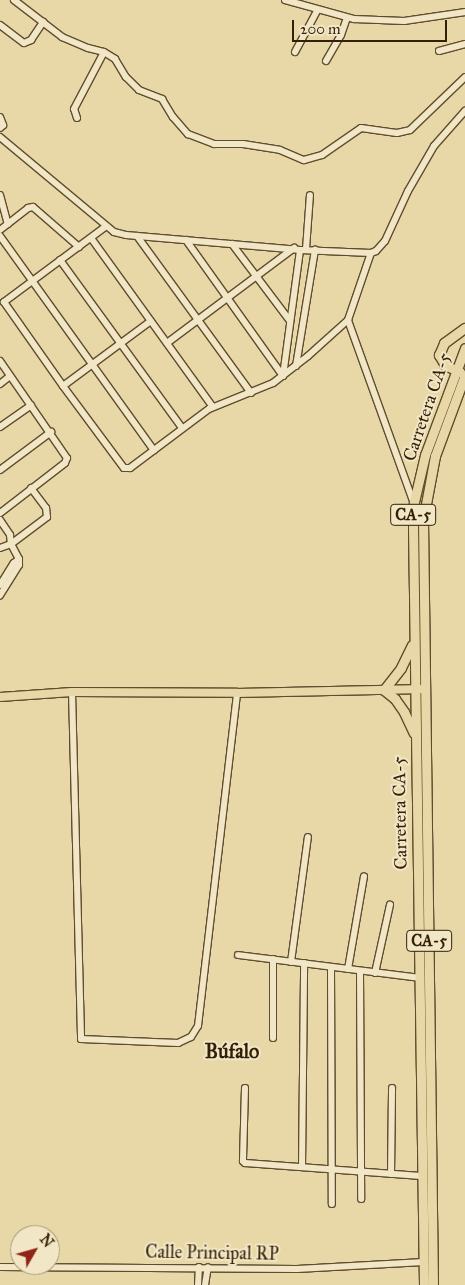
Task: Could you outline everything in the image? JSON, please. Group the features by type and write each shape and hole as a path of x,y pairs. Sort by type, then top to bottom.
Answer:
{"highway":[{"path":"462,373 445,365 439,355 444,343 465,328"},
{"name":"Carretera CA-5","path":"424,1285 416,738 423,520 435,456 462,373 465,348"},
{"name":"Carretera CA-5","path":"433,1285 430,1194 430,984 419,689 414,640 414,502 425,455 462,373"},
{"path":"414,640 401,668 384,690 404,712 416,738"},
{"path":"421,1132 426,1134 430,1194"}],"main road":[{"path":"0,697 72,692 236,694 419,689"}],"street":[{"path":"14,0 62,37 88,48 104,52 115,60 126,77 139,90 162,99 173,117 188,134 214,144 243,144 280,150 304,160 322,155 360,128 397,133 410,130 465,77"},
{"path":"285,0 347,18 404,21 465,12"},
{"path":"295,52 297,45 306,35 318,11"},
{"path":"326,61 341,35 347,18"},
{"path":"0,24 24,43 31,40 43,22"},
{"path":"439,51 465,44"},
{"path":"77,118 74,109 104,52"},
{"path":"0,137 105,227 114,232 137,236 232,244 371,253 376,251 384,240 408,191 434,146 465,111"},
{"path":"0,116 3,125 0,128"},
{"path":"0,195 2,208 8,224"},
{"path":"283,376 300,249 310,195"},
{"path":"0,230 28,208 36,208 79,247"},
{"path":"105,227 7,298 4,304 124,468 130,468 213,407 251,393 283,376 296,366 348,320 371,253"},
{"path":"0,236 154,450"},
{"path":"137,236 251,393"},
{"path":"91,238 213,407"},
{"path":"186,240 283,376"},
{"path":"232,244 290,321"},
{"path":"167,343 257,277 300,249"},
{"path":"296,366 315,250"},
{"path":"60,260 182,428"},
{"path":"348,320 414,502"},
{"path":"63,386 151,321"},
{"path":"0,361 67,455 67,461 0,512"},
{"path":"0,384 10,376"},
{"path":"0,427 31,405"},
{"path":"0,470 51,432"},
{"path":"0,548 10,544 47,517 46,508 31,488"},
{"path":"0,520 10,535 10,544 19,559 19,565 0,595"},
{"path":"0,585 14,563 19,559"},
{"path":"72,692 81,1039 178,1043 192,1038 198,1026 236,694"},
{"path":"291,962 308,837"},
{"path":"348,969 364,876"},
{"path":"375,973 390,905"},
{"path":"238,955 420,978"},
{"path":"273,959 273,1038"},
{"path":"302,1167 304,963"},
{"path":"331,967 332,1204"},
{"path":"360,971 361,1199"},
{"path":"245,1088 244,1162 422,1176"},
{"path":"390,1174 392,1088"},
{"name":"Calle Principal RP","path":"0,1267 297,1268 424,1262"},
{"path":"198,1285 199,1267"},
{"path":"205,1285 208,1267"}],"district":[{"name":"Búfalo","path":"232,1051"}]}
